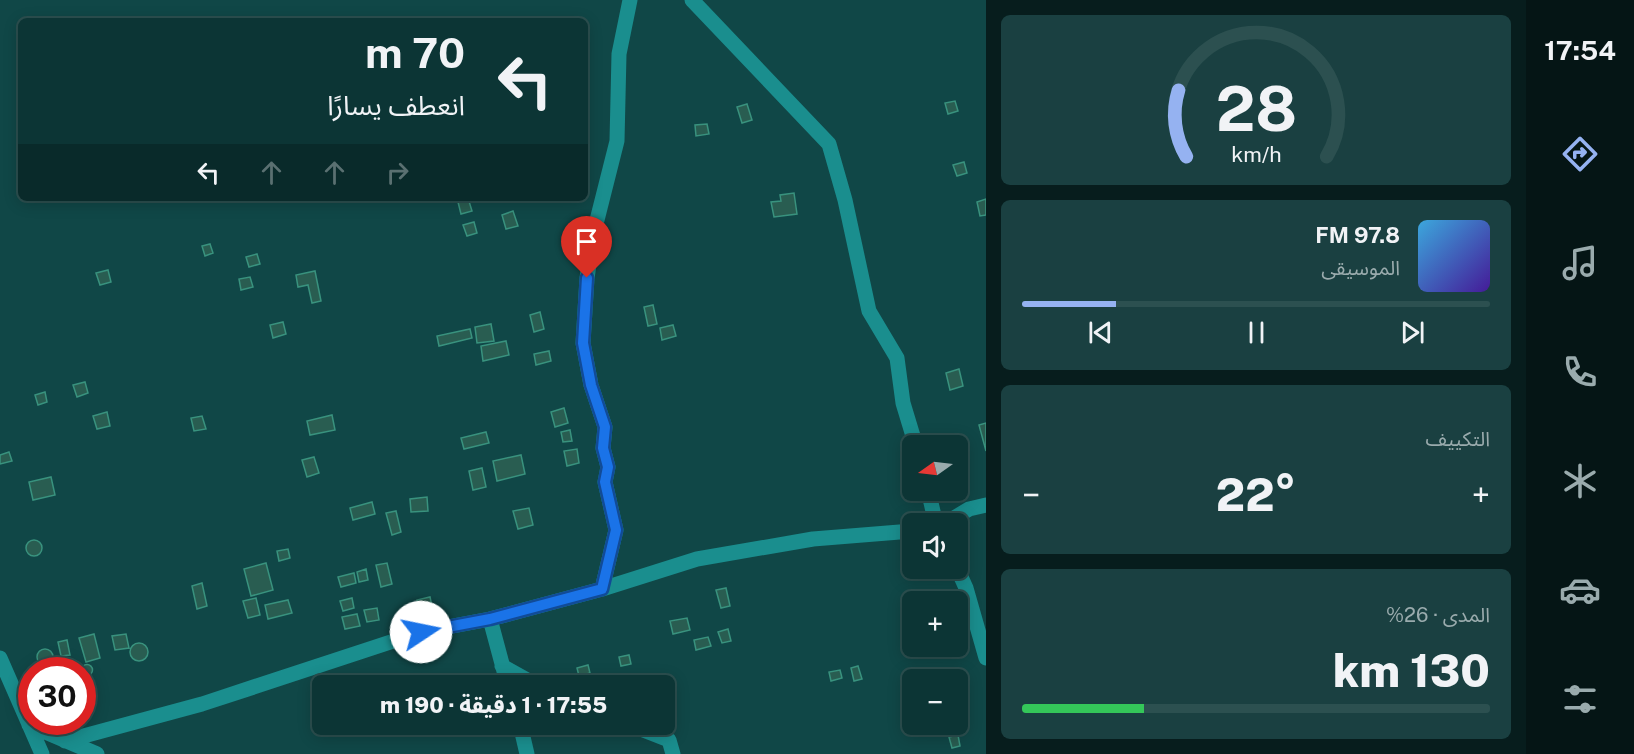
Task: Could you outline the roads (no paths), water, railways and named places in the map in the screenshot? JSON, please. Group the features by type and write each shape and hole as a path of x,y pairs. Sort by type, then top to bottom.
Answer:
{"street":[{"path":"602,589 616,530 605,482 608,467 603,448 605,427 591,385 583,343 587,278 594,232 617,141 619,54 630,0"},
{"path":"692,0 829,144 845,200 869,311 897,358 903,403 913,435"},
{"path":"962,513 986,505"},
{"path":"65,741 202,704 421,632 490,619 602,589 697,559 813,539 902,532"},
{"path":"962,579 986,658"},
{"path":"490,619 505,675"},
{"path":"0,658 18,700"},
{"path":"502,666 518,675"},
{"path":"32,735 38,753"},
{"path":"52,735 97,754"},
{"path":"523,735 527,754"},
{"path":"656,735 669,740 672,754"}]}
